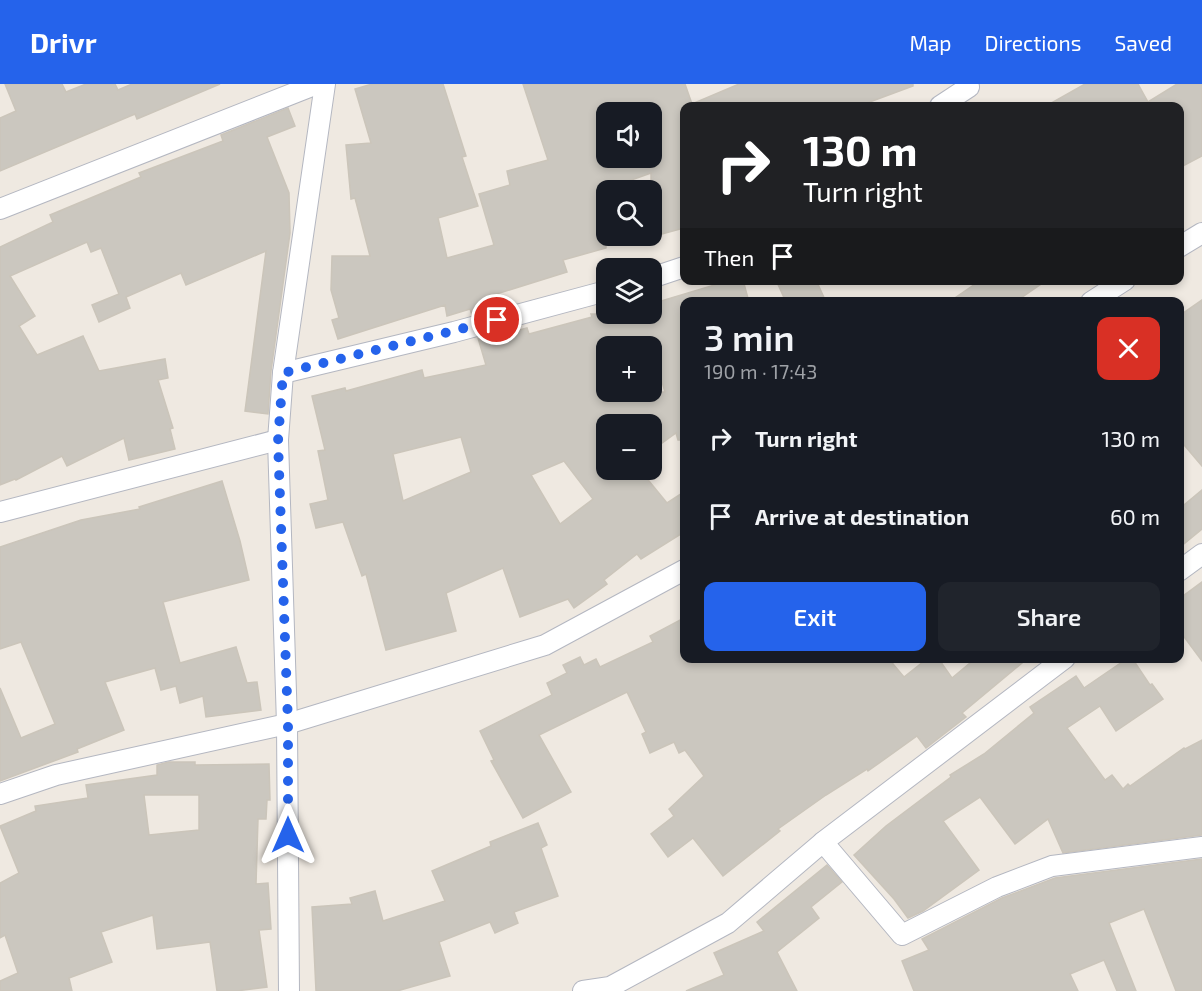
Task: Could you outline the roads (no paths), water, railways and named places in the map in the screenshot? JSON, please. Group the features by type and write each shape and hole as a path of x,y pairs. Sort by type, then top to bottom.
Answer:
{"street":[{"path":"0,209 317,84"},
{"path":"289,991 288,724 278,441 283,373 325,84"},
{"path":"946,102 969,87"},
{"path":"1184,244 1202,233"},
{"path":"662,274 680,268"},
{"path":"1099,297 1117,285"},
{"path":"283,373 454,332 596,294"},
{"path":"0,512 278,441"},
{"path":"1184,567 1202,554"},
{"path":"0,794 56,775 288,724 546,645 680,572"},
{"path":"583,991 610,987 728,923 823,843 1058,663"},
{"path":"823,843 903,935 997,887 1052,866 1202,847"}]}
